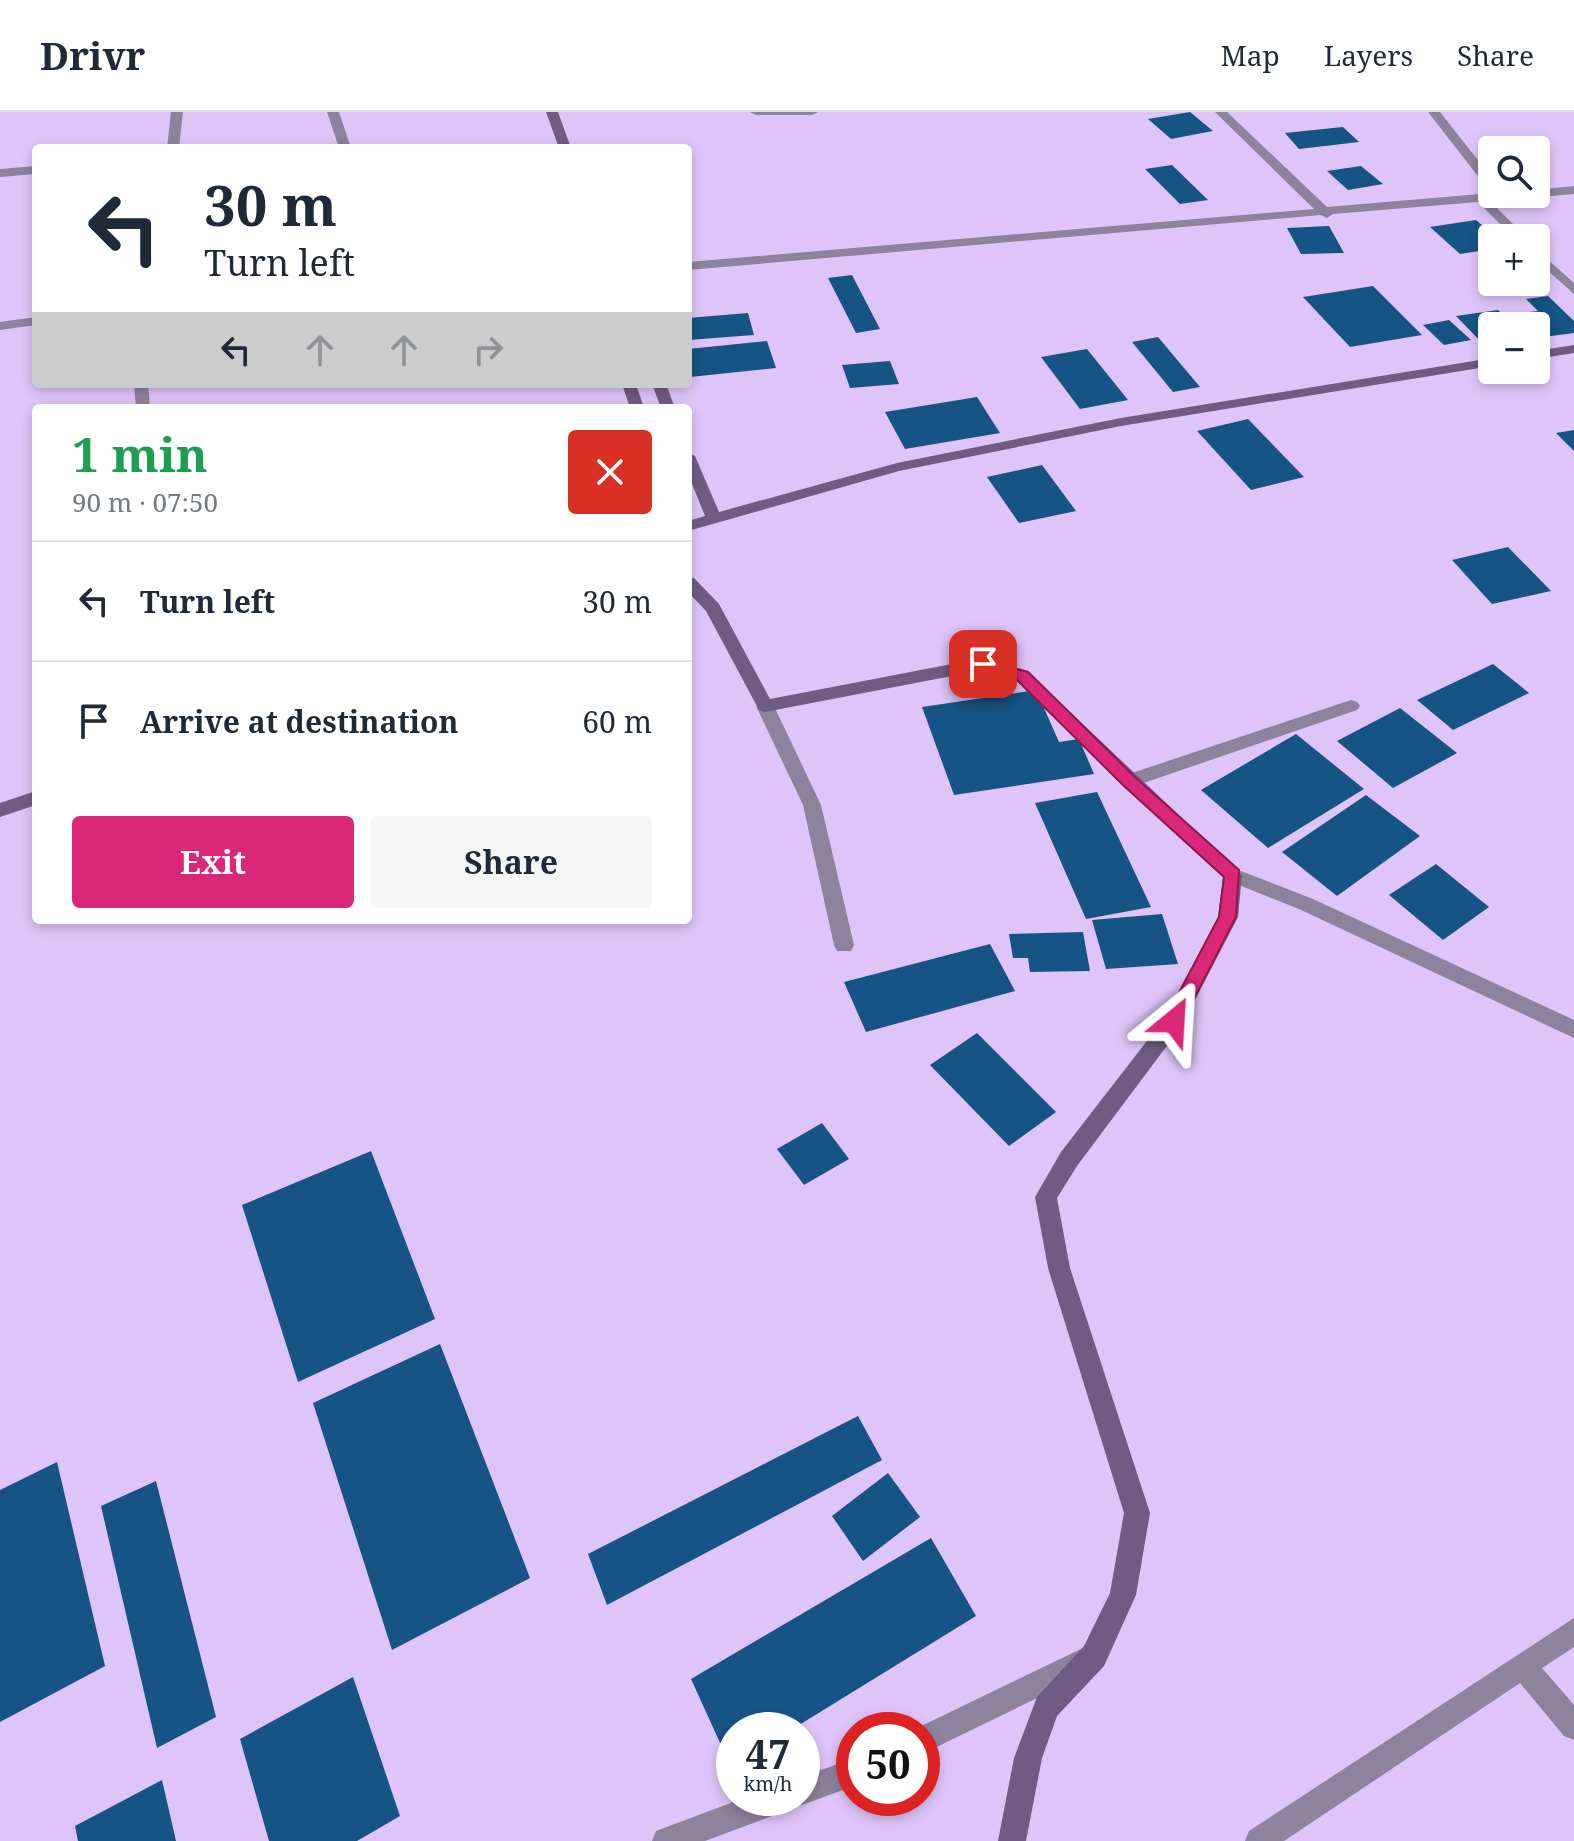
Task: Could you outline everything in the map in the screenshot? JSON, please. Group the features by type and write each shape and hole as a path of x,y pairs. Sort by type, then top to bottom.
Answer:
{"main road":[{"path":"552,112 564,144"},
{"path":"1550,353 1574,349"},
{"path":"692,525 897,467 1121,422 1478,364"},
{"path":"692,466 714,519"},
{"path":"692,586 713,608 765,706 983,664 1022,676 1129,781 1233,875 1228,917 1174,1021 1069,1159 1046,1197 1059,1268 1137,1513 1123,1595 1094,1656 1047,1707 1028,1758 1012,1841"},
{"path":"0,810 32,799"}],"street":[{"path":"173,144 177,112"},
{"path":"333,112 344,144"},
{"path":"756,112 761,115 812,112"},
{"path":"1221,112 1327,214"},
{"path":"1434,112 1478,168"},
{"path":"0,173 32,170"},
{"path":"1550,192 1574,190"},
{"path":"692,266 1478,201"},
{"path":"1490,208 1507,224"},
{"path":"1550,267 1574,290"},
{"path":"0,326 32,322"},
{"path":"765,706 812,805 844,945"},
{"path":"1129,781 1351,706"},
{"path":"1233,875 1306,904 1574,1029"},
{"path":"1259,1841 1574,1631"},
{"path":"940,1731 1094,1656"},
{"path":"1522,1665 1574,1726"},
{"path":"666,1841 734,1816"}],"building":[{"path":"1190,112 1213,131 1171,139 1148,119"},
{"path":"1343,127 1359,142 1299,149 1285,133"},
{"path":"1172,165 1208,200 1180,204 1145,169"},
{"path":"1361,166 1383,184 1348,190 1327,171"},
{"path":"1476,220 1481,224 1478,224 1478,251 1460,254 1430,227"},
{"path":"1329,226 1344,253 1301,254 1287,228"},
{"path":"852,275 880,329 856,333 828,278"},
{"path":"1373,286 1422,335 1350,347 1303,297"},
{"path":"1548,296 1574,321 1574,333 1550,336 1550,312 1529,312 1538,311 1526,299"},
{"path":"748,313 754,335 692,340 692,318"},
{"path":"1478,313 1478,339 1456,316"},
{"path":"1449,320 1471,340 1444,345 1423,325"},
{"path":"1158,337 1200,387 1173,392 1132,342"},
{"path":"767,341 776,368 692,377 692,349"},
{"path":"1087,349 1128,400 1080,409 1041,357"},
{"path":"890,361 899,384 850,388 842,365"},
{"path":"977,397 1000,433 905,449 885,412"},
{"path":"1248,419 1304,477 1251,490 1197,431"},
{"path":"1574,430 1574,451 1556,433"},
{"path":"1042,465 1076,511 1019,523 987,477"},
{"path":"1508,547 1551,591 1492,604 1452,560"},
{"path":"1493,664 1529,693 1453,730 1417,700"},
{"path":"1036,690 1059,742 1079,739 1094,774 954,795 922,707"},
{"path":"1400,708 1457,753 1393,788 1337,741"},
{"path":"1296,734 1364,789 1268,848 1201,790"},
{"path":"1097,792 1151,907 1086,919 1035,803"},
{"path":"1366,795 1420,836 1337,896 1282,852"},
{"path":"1436,864 1489,907 1443,940 1389,895"},
{"path":"1162,914 1178,964 1106,969 1092,920"},
{"path":"1083,932 1090,971 1030,972 1028,958 1013,958 1009,934"},
{"path":"990,944 1015,991 866,1032 844,982"},
{"path":"977,1033 1056,1112 1009,1146 930,1065"},
{"path":"822,1123 849,1159 804,1185 777,1149"},
{"path":"371,1151 435,1319 298,1382 242,1205"},
{"path":"440,1344 530,1578 392,1650 313,1403"},
{"path":"858,1416 882,1460 607,1605 588,1554"},
{"path":"57,1462 105,1666 0,1722 0,1490"},
{"path":"888,1473 920,1517 863,1561 832,1516"},
{"path":"156,1481 216,1717 157,1748 101,1506"},
{"path":"931,1538 976,1616 820,1712 716,1712 716,1734 691,1679"},
{"path":"353,1677 400,1816 357,1841 269,1841 240,1739"},
{"path":"162,1780 176,1841 78,1841 75,1826"}],"route":[{"path":"983,664 1022,676 1129,781 1233,875 1228,917 1174,1021"}]}
